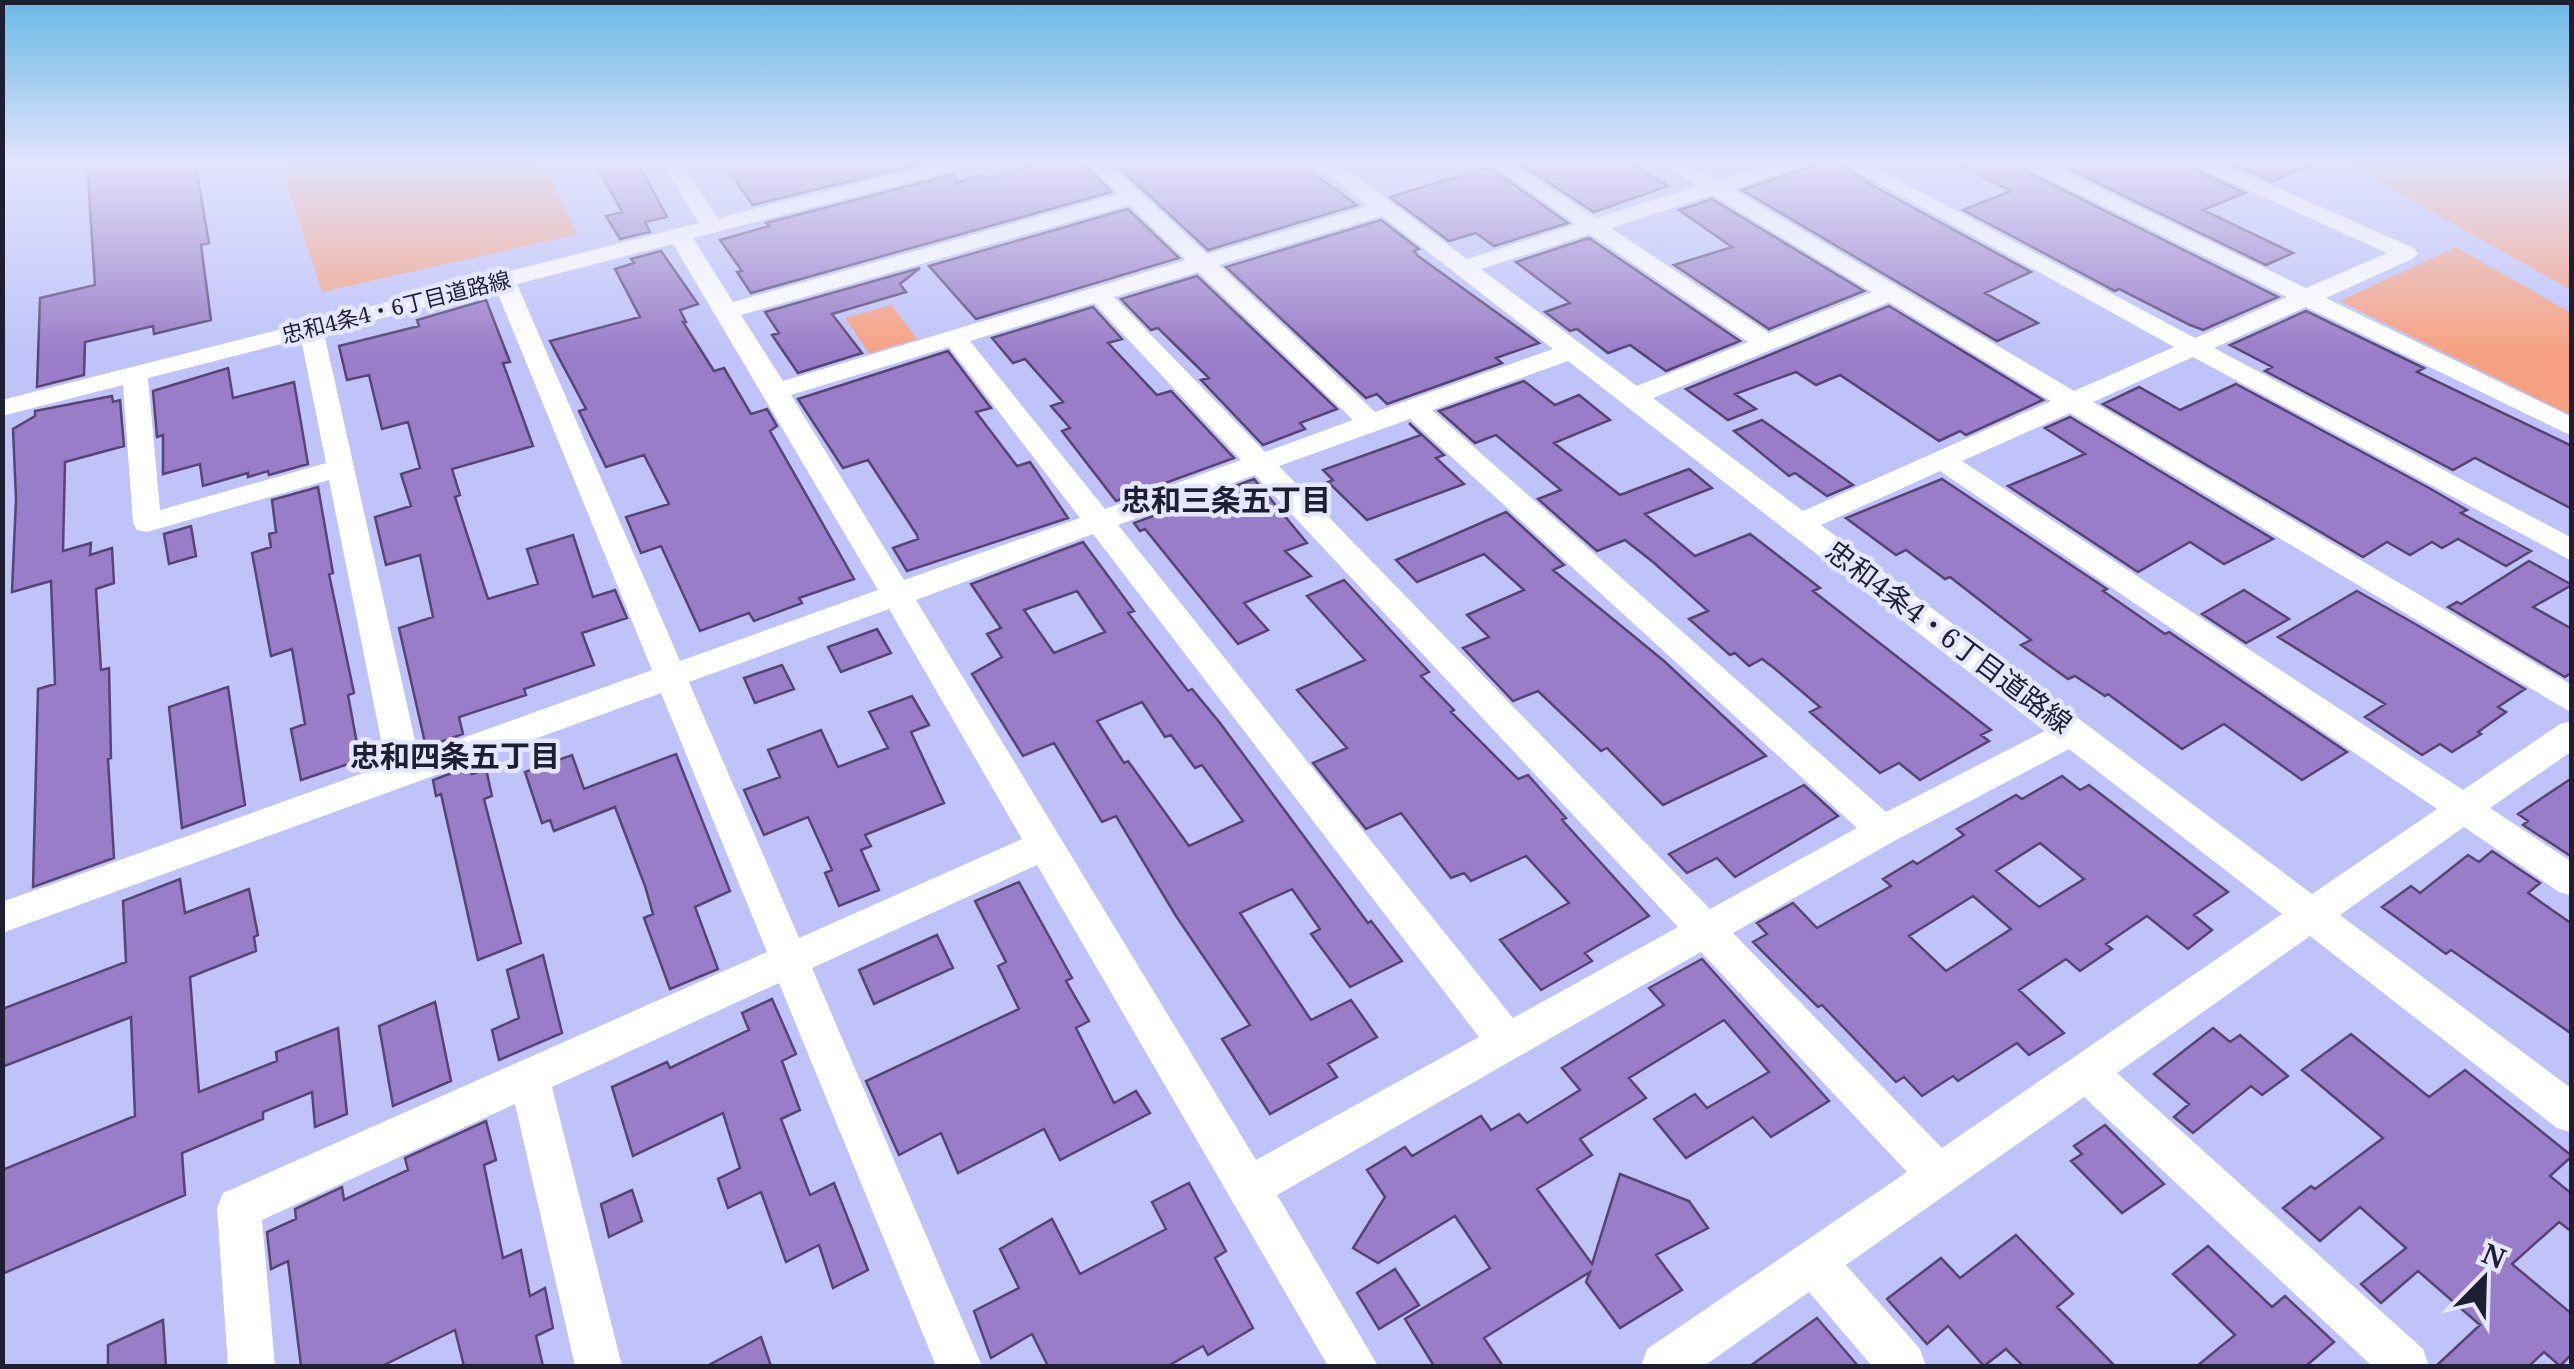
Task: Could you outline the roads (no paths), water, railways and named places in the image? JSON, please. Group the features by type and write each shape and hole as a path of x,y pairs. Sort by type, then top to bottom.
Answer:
{"street":[{"path":"694,226 728,311 1354,1366"},
{"name":"忠和4条4・6丁目道路線","path":"2,408 712,226"},
{"path":"728,311 1030,226"},
{"path":"1165,226 1371,423"},
{"path":"776,391 1328,226"},
{"name":"忠和4条4・6丁目道路線","path":"1409,226 2572,1114"},
{"path":"1464,268 1594,226 1768,344"},
{"path":"1777,226 2572,700"},
{"path":"1969,226 2572,551"},
{"path":"2161,226 2572,428"},
{"path":"1800,524 2406,253 2345,226"},
{"path":"504,280 786,961 959,1366"},
{"path":"1633,397 1890,294"},
{"path":"1100,296 1708,929 1938,1176"},
{"path":"311,328 405,773"},
{"path":"956,340 1508,1043"},
{"path":"2,918 1571,351"},
{"path":"135,374 147,523 339,468"},
{"path":"1414,408 1884,830"},
{"path":"1943,461 2572,881"},
{"path":"1248,1188 1884,830 2072,732"},
{"path":"1664,1366 2572,733"},
{"path":"251,1366 239,1208 1045,845"},
{"path":"2084,1070 2406,1366"},
{"path":"529,1077 599,1366"},
{"path":"1813,1262 1902,1366"}],"district":[{"name":"忠和三条五丁目","path":"1226,501"},
{"name":"忠和四条五丁目","path":"455,757"}]}
